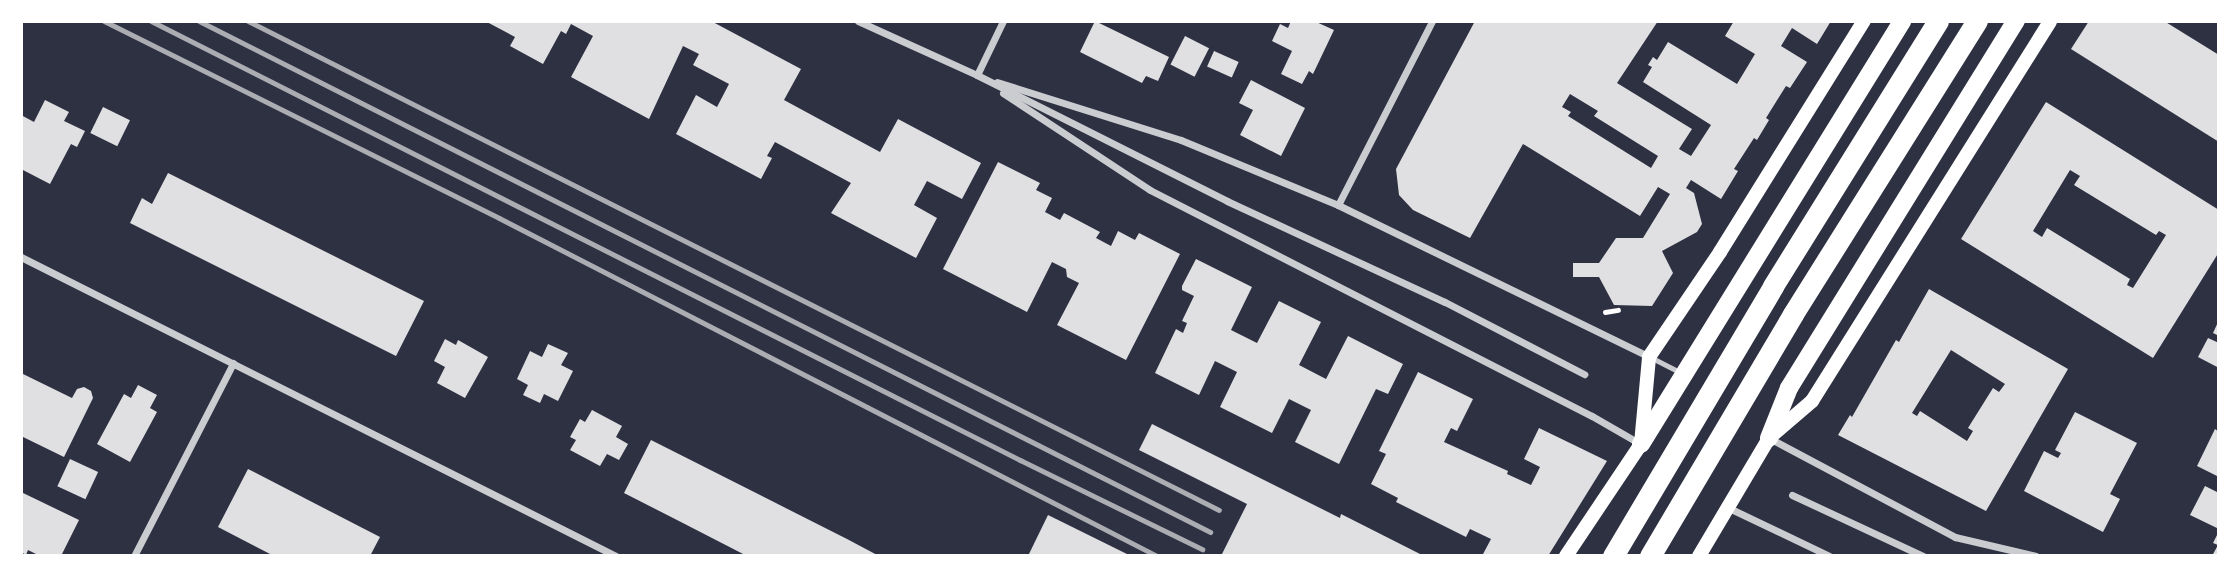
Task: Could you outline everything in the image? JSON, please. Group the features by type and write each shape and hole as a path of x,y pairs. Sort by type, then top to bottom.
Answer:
{"highway":[{"path":"1613,556 1773,286 1938,21"},
{"path":"1650,556 1793,314 1977,21"}],"main road":[{"path":"1640,444 1649,357 1720,252 1864,21"},
{"path":"1566,556 1684,375 1902,21"},
{"path":"1699,556 1769,438 1789,388 2015,21"},
{"path":"1769,438 1812,401 2050,21"}],"street":[{"path":"858,21 976,75 1227,201 1445,303 1584,374"},
{"path":"976,75 1003,21"},
{"path":"1338,205 1432,21"},
{"path":"976,75 1181,140 1338,205 1649,357"},
{"path":"976,75 1150,190 1592,416 1640,444"},
{"path":"21,257 615,556"},
{"path":"134,556 233,363"},
{"path":"1769,438 1955,537 2036,556"},
{"path":"1792,495 1923,556"},
{"path":"1729,509 1829,556"}],"lane":[{"path":"1649,357 1684,375"}],"building":[{"path":"485,21 711,21 801,69 784,100 880,152 898,119 981,163 962,199 927,181 914,205 937,218 916,258 831,213 851,183 775,142 767,156 772,158 761,179 676,134 696,95 717,107 729,84 693,65 699,54 683,46 649,119 571,77 593,36 571,24 566,34 561,31 543,64 510,46 515,37"},
{"path":"1095,21 1169,57 1158,81 1146,76 1142,83 1080,52"},
{"path":"1291,21 1314,21 1334,30 1313,74 1309,71 1302,84 1281,74 1292,51 1272,41 1280,24 1288,28"},
{"path":"1475,21 1658,21 1617,83 1692,129 1679,149 1691,156 1711,125 1643,82 1652,67 1648,65 1653,57 1657,60 1668,42 1737,84 1755,54 1725,36 1734,21 1831,21 1817,44 1792,28 1781,46 1807,62 1790,88 1786,86 1766,118 1769,120 1757,140 1754,138 1734,169 1738,171 1721,199 1691,180 1686,188 1694,193 1702,224 1697,232 1662,251 1673,273 1652,306 1614,305 1599,277 1573,277 1573,263 1599,263 1616,238 1643,238 1670,194 1658,187 1640,216 1523,144 1470,238 1413,210 1399,195 1396,169","holes":["1570,94 1598,111 1594,116 1658,156 1651,168 1568,116 1571,112 1562,107"]},
{"path":"2089,21 2164,21 2219,55 2219,142 2071,49"},
{"path":"1185,36 1209,48 1195,77 1170,65"},
{"path":"1214,51 1239,62 1232,78 1207,67"},
{"path":"1251,80 1305,108 1281,156 1240,135 1253,110 1239,103"},
{"path":"45,100 69,112 64,121 85,131 77,147 71,144 50,184 21,169 21,115 34,122"},
{"path":"2046,102 2219,210 2219,252 2153,358 1961,239","holes":["2070,170 2080,176 2074,185 2156,235 2159,231 2166,235 2133,288 2127,285 2130,279 2047,228 2042,237 2033,231"]},
{"path":"103,107 130,120 117,146 90,133"},
{"path":"998,162 1040,183 1036,190 1052,198 1045,212 1060,220 1064,213 1100,232 1096,238 1111,246 1118,231 1135,240 1139,233 1180,254 1126,360 1057,325 1079,283 1067,277 1066,269 1052,262 1027,312 943,269"},
{"path":"168,173 424,301 396,356 130,223 142,198 152,204"},
{"path":"1196,259 1252,287 1231,330 1257,343 1279,301 1321,322 1299,365 1326,379 1348,336 1403,364 1388,394 1376,389 1339,464 1295,442 1311,410 1289,399 1272,433 1220,407 1237,372 1215,361 1199,395 1155,373 1176,329 1183,333 1187,323 1182,321 1194,296 1182,290 1182,286"},
{"path":"1929,289 2068,369 1986,511 1838,435 1850,415 1852,417 1896,340 1899,342","holes":["1951,350 2005,384 1999,392 1993,388 1968,428 1973,431 1967,441 1920,411 1917,416 1912,413"]},
{"path":"2219,320 2219,336 2213,333"},
{"path":"2208,338 2219,343 2219,368 2198,357"},
{"path":"445,339 456,345 458,340 488,357 465,398 437,383 445,367 434,361"},
{"path":"548,344 568,353 561,365 573,371 558,401 544,394 540,403 523,395 528,385 517,379 530,351 542,357"},
{"path":"1418,372 1473,399 1457,431 1451,428 1444,442 1508,471 1507,474 1531,485 1540,467 1524,459 1539,428 1607,461 1548,556 1482,556 1491,539 1470,529 1466,537 1396,502 1398,498 1371,484 1386,454 1379,451"},
{"path":"21,373 72,398 77,389 84,387 91,391 93,398 64,457 21,436"},
{"path":"138,385 157,395 150,408 157,412 130,462 97,444 124,394 131,398"},
{"path":"592,410 622,426 616,437 628,444 619,460 607,454 600,466 570,450 576,440 570,437 580,419 585,422"},
{"path":"2075,412 2137,443 2110,494 2120,499 2103,532 2024,491 2044,451 2058,458 2061,453 2055,450"},
{"path":"1152,424 1340,518 1341,514 1424,556 1221,556 1247,504 1139,450"},
{"path":"2215,429 2219,432 2219,477 2197,466"},
{"path":"651,440 879,556 747,556 624,493"},
{"path":"70,459 98,472 85,499 57,486"},
{"path":"248,469 380,537 370,556 274,556 218,527"},
{"path":"2205,486 2219,493 2219,529 2190,515"},
{"path":"21,492 79,520 61,556 40,556 28,550 26,555 21,552"},
{"path":"1048,515 1131,556 1028,556"},
{"path":"2219,531 2219,556 2212,556 2218,545 2213,543"}],"railway":[{"path":"104,21 499,218 1157,556"},
{"path":"151,21 1020,460 1202,549"},
{"path":"199,21 1210,532"},
{"path":"248,21 1219,510"}]}
